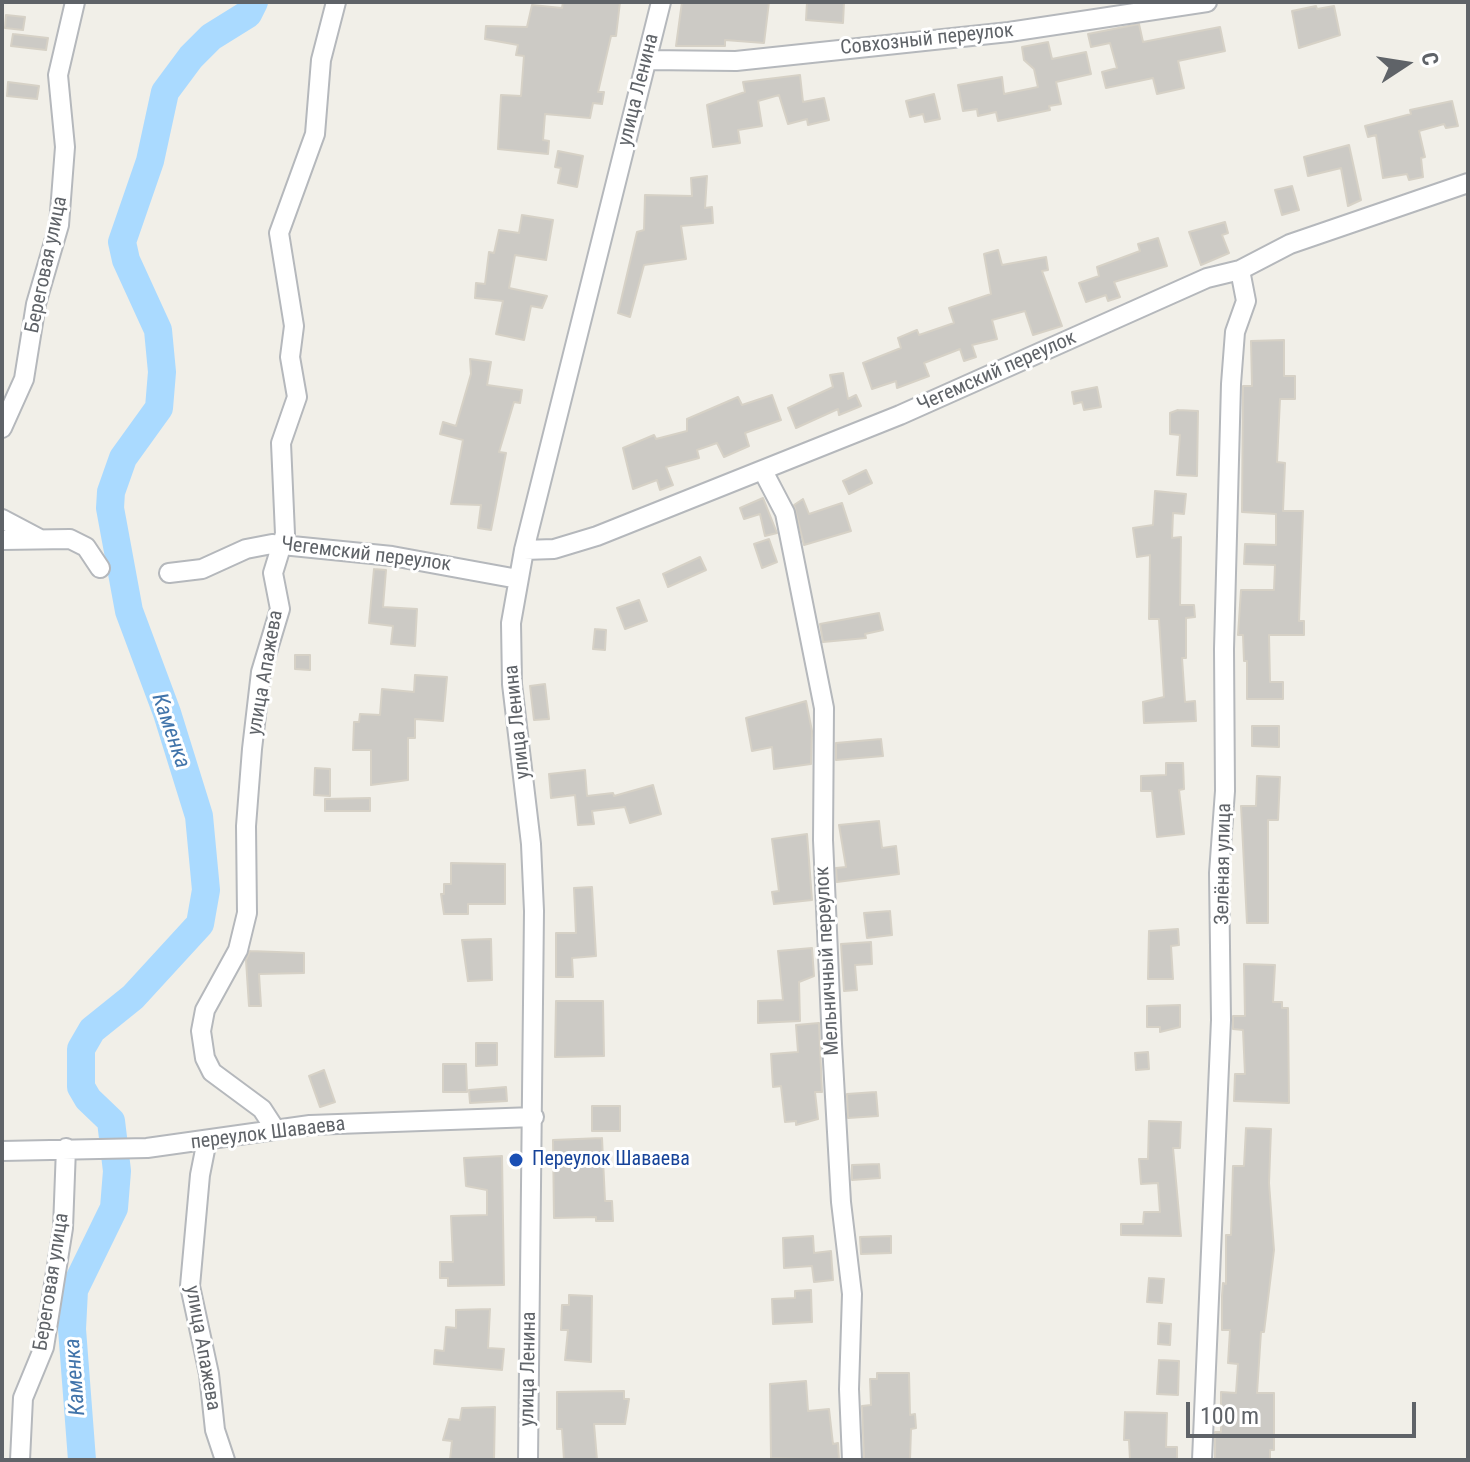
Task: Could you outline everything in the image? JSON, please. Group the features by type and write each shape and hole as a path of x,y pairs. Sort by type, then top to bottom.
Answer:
{"street":[{"name":"Береговая улица","path":"2,428 24,379 36,304 59,225 65,147 58,75 75,2"},
{"name":"улица Апажева","path":"275,1129 262,1109 212,1072 205,1058 201,1031 205,1010 238,950 247,913 246,826 252,749 261,672 280,616 273,573 283,544 286,498 281,438 297,397 290,357 294,326 279,245 280,222 315,134 321,60 336,2"},
{"name":"улица Ленина","path":"528,1460 534,1117 532,852 510,663 511,623 524,550 661,2"},
{"name":"Совхозный переулок","path":"647,60 736,61 1009,32 1207,2"},
{"name":"Чегемский переулок","path":"524,550 576,543 763,471 980,381 1207,278 1240,270 1336,226 1468,183"},
{"name":"Зелёная улица","path":"1202,1460 1221,1020 1219,873 1225,791 1224,649 1231,384 1235,332 1246,301 1240,270"},
{"name":"Мельничный переулок","path":"763,471 785,513 824,708 823,853 841,1202 852,1294 849,1389 852,1460"},
{"path":"2,519 42,539"},
{"path":"2,540 42,539 80,543 100,568"},
{"name":"Чегемский переулок","path":"169,573 202,569 246,549 283,544 392,556 518,579"},
{"name":"переулок Шаваева","path":"2,1151 123,1148 207,1140 275,1129 534,1117"},
{"name":"улица Апажева","path":"207,1140 200,1175 190,1286 209,1374 215,1430 225,1460"},
{"name":"Береговая улица","path":"20,1460 23,1398 44,1347 63,1228 66,1148"}],"building":[{"path":"563,2 620,2 616,36 611,36 598,92 604,92 602,104 593,103 590,118 545,114 543,140 549,141 548,154 498,149 501,95 521,96 524,56 516,55 518,45 485,39 486,26 527,27 532,5 562,8"},
{"path":"682,2 769,2 764,43 725,40 725,46 676,46"},
{"path":"807,2 844,2 843,23 806,20"},
{"path":"1316,6 1317,9 1334,6 1340,35 1299,48 1292,11"},
{"path":"6,15 25,17 23,30 5,28"},
{"path":"1139,24 1143,42 1220,27 1225,51 1178,61 1184,88 1157,94 1153,78 1106,88 1102,72 1117,68 1110,43 1091,47 1088,34"},
{"path":"13,34 48,38 46,50 11,46"},
{"path":"1048,42 1052,59 1086,52 1091,74 1056,82 1061,104 1049,106 1050,110 998,121 996,112 978,116 977,109 963,111 958,85 1002,77 1004,94 1038,87 1034,69 1024,60 1022,47"},
{"path":"800,75 803,102 824,98 829,120 808,125 807,119 788,124 779,95 758,101 762,126 738,130 740,143 713,147 707,105 745,92 743,82"},
{"path":"8,82 39,86 37,99 7,96"},
{"path":"934,94 940,119 925,122 923,114 910,117 906,101"},
{"path":"1452,101 1458,126 1446,128 1444,124 1419,131 1425,157 1421,158 1423,177 1409,180 1407,174 1383,178 1376,135 1368,137 1365,126 1411,114 1410,110"},
{"path":"1349,145 1361,200 1348,206 1341,168 1308,176 1304,157"},
{"path":"558,151 583,156 577,187 558,183 561,168 555,167"},
{"path":"707,176 705,208 712,207 713,223 681,226 686,259 644,265 630,317 618,313 637,232 644,230 645,195 692,196 691,178"},
{"path":"1292,186 1299,210 1282,215 1275,190"},
{"path":"522,215 553,220 546,260 515,255 509,288 547,296 542,308 531,306 524,340 496,334 503,301 475,298 476,283 485,284 489,252 494,253 499,230 519,233"},
{"path":"1225,222 1228,233 1222,235 1229,253 1201,265 1189,232"},
{"path":"1158,238 1167,266 1114,282 1120,297 1108,301 1106,295 1086,302 1079,283 1099,276 1097,267 1140,251 1138,244"},
{"path":"998,250 1002,265 1046,257 1048,270 1042,271 1062,326 1033,335 1025,311 992,320 997,339 972,345 976,357 964,361 960,349 924,363 929,376 897,388 896,381 872,389 863,363 901,348 898,338 917,330 919,335 954,323 949,308 991,294 984,254"},
{"path":"1284,340 1284,376 1295,376 1295,399 1280,399 1277,462 1285,463 1283,511 1303,511 1299,621 1304,621 1304,635 1269,635 1270,682 1283,682 1283,699 1247,699 1247,661 1244,661 1243,635 1238,635 1241,590 1274,590 1275,565 1244,564 1245,544 1276,545 1276,514 1242,512 1243,386 1252,386 1251,341"},
{"path":"470,359 491,362 487,385 522,390 520,403 514,402 499,452 506,453 491,530 478,528 481,505 451,504 463,440 440,434 443,422 456,426 471,374"},
{"path":"843,373 848,399 856,395 861,406 839,415 838,409 796,428 788,408 833,387 830,375"},
{"path":"1097,387 1101,407 1084,410 1082,402 1074,404 1072,392"},
{"path":"772,395 781,420 745,433 749,446 724,457 717,443 697,450 699,458 666,467 673,485 660,490 657,480 633,489 623,448 654,435 656,439 687,431 687,419 738,397 742,405"},
{"path":"1178,410 1198,411 1197,476 1177,475 1180,435 1170,434 1170,413"},
{"path":"866,470 872,483 849,494 843,481"},
{"path":"1155,491 1186,494 1184,514 1173,513 1172,538 1181,537 1180,605 1194,605 1195,617 1186,618 1186,658 1182,658 1185,702 1195,701 1196,721 1144,723 1143,702 1164,697 1159,619 1149,619 1150,555 1137,557 1133,528 1153,525"},
{"path":"763,498 777,533 765,536 760,514 744,519 740,508"},
{"path":"803,499 809,514 842,503 851,531 804,545 794,505"},
{"path":"769,539 777,562 762,568 754,544"},
{"path":"700,557 706,570 668,587 663,574"},
{"path":"374,569 386,570 383,607 417,609 415,646 391,644 393,626 369,623"},
{"path":"639,600 647,621 625,629 617,608"},
{"path":"879,613 883,630 865,634 866,638 823,642 820,624"},
{"path":"595,629 606,630 605,650 593,649"},
{"path":"295,655 310,655 310,670 295,669"},
{"path":"415,675 447,677 443,721 415,719 415,738 408,738 408,780 371,785 371,750 353,750 354,722 359,722 360,714 380,715 382,689 414,692"},
{"path":"545,684 549,719 534,720 530,686"},
{"path":"806,701 812,731 811,764 774,769 772,747 752,751 746,718"},
{"path":"1252,726 1279,726 1279,747 1252,746"},
{"path":"881,739 883,756 836,760 836,743"},
{"path":"1166,763 1183,763 1184,789 1179,790 1184,834 1157,837 1152,791 1141,791 1141,776 1166,775"},
{"path":"315,768 330,769 330,796 314,795"},
{"path":"585,770 587,796 613,793 614,796 653,785 661,814 630,823 625,807 592,811 594,824 578,825 575,795 551,798 549,774"},
{"path":"1257,776 1280,777 1278,820 1268,820 1268,923 1247,923 1241,806 1256,806"},
{"path":"370,798 370,811 325,811 325,799"},
{"path":"879,821 882,848 896,846 899,874 837,882 836,868 846,867 839,825"},
{"path":"807,834 812,900 774,904 772,892 779,891 772,839"},
{"path":"451,863 505,864 505,904 468,904 468,914 444,914 441,894 444,894 444,884 451,884"},
{"path":"592,887 596,956 572,958 573,977 556,977 556,933 576,933 574,888"},
{"path":"890,911 892,935 867,938 864,913"},
{"path":"1178,929 1179,945 1171,946 1173,979 1148,979 1149,931"},
{"path":"491,939 492,980 468,981 462,940"},
{"path":"871,942 872,964 855,965 857,990 844,991 841,944"},
{"path":"812,948 814,976 799,982 800,1021 758,1023 758,1001 783,1000 778,951"},
{"path":"250,951 304,953 304,973 259,974 261,1006 249,1006 246,960"},
{"path":"1244,964 1275,965 1273,1002 1282,1002 1282,1008 1288,1008 1289,1103 1234,1101 1235,1074 1245,1074 1243,1030 1233,1029 1233,1016 1245,1016"},
{"path":"556,1001 603,1001 604,1056 555,1057"},
{"path":"1180,1005 1180,1027 1160,1032 1160,1027 1147,1027 1147,1006"},
{"path":"819,1023 822,1092 815,1092 818,1119 796,1125 796,1121 785,1122 781,1086 773,1087 771,1054 798,1052 796,1025"},
{"path":"476,1043 497,1043 497,1065 476,1066"},
{"path":"1148,1052 1149,1069 1136,1070 1135,1053"},
{"path":"443,1064 466,1064 467,1092 443,1092"},
{"path":"324,1070 335,1102 320,1107 309,1076"},
{"path":"506,1087 507,1101 470,1103 469,1090"},
{"path":"876,1092 878,1116 848,1118 847,1094"},
{"path":"592,1106 620,1106 620,1131 592,1131"},
{"path":"1149,1121 1181,1122 1180,1148 1173,1148 1181,1236 1121,1235 1121,1224 1143,1224 1144,1212 1160,1212 1158,1183 1141,1184 1139,1159 1148,1159"},
{"path":"1246,1128 1271,1129 1269,1183 1274,1250 1264,1332 1261,1332 1257,1393 1274,1393 1274,1450 1270,1450 1270,1460 1215,1460 1215,1432 1221,1432 1221,1392 1236,1393 1238,1364 1228,1363 1230,1330 1222,1330 1222,1296 1223,1283 1226,1284 1226,1235 1231,1235 1233,1166 1244,1166"},
{"path":"602,1138 605,1201 612,1201 613,1221 596,1221 596,1217 554,1218 553,1140"},
{"path":"502,1156 504,1285 448,1286 448,1278 440,1278 440,1262 453,1262 451,1216 487,1215 487,1190 466,1186 464,1158"},
{"path":"879,1164 880,1178 852,1180 852,1165"},
{"path":"813,1236 814,1253 831,1251 833,1280 814,1282 812,1266 784,1268 783,1238"},
{"path":"891,1236 891,1253 861,1254 860,1237"},
{"path":"1149,1278 1164,1279 1162,1303 1147,1302"},
{"path":"811,1290 812,1322 773,1324 772,1299 795,1298 795,1291"},
{"path":"569,1295 592,1296 591,1362 565,1360 568,1330 561,1330 562,1305 569,1305"},
{"path":"490,1309 488,1348 504,1349 502,1370 434,1364 435,1350 444,1351 446,1327 456,1328 456,1310"},
{"path":"1159,1323 1171,1324 1170,1345 1158,1344"},
{"path":"1159,1360 1179,1361 1178,1395 1157,1394"},
{"path":"877,1373 909,1373 910,1415 915,1414 916,1428 911,1429 910,1460 864,1460 862,1406 871,1405 870,1379 877,1379"},
{"path":"806,1381 808,1411 829,1409 833,1444 838,1443 839,1460 771,1458 770,1384"},
{"path":"624,1391 624,1399 629,1399 625,1424 594,1424 597,1460 564,1460 562,1429 557,1429 557,1392"},
{"path":"495,1407 494,1460 450,1460 452,1441 443,1440 449,1419 460,1420 462,1408"},
{"path":"1125,1412 1167,1413 1166,1447 1177,1447 1177,1460 1130,1460 1129,1440 1124,1440"}],"waterway":[{"name":"Каменка","path":"82,1460 72,1329 74,1290 114,1208 117,1171 111,1121 88,1099 81,1087 81,1049 92,1030 133,997 200,924 206,890 199,816 167,713 129,611 110,508 111,492 123,458 159,408 162,372 158,330 126,260 122,242 150,161 165,92 191,57 211,37 248,14 254,2"}],"place":[{"name":"Переулок Шаваева","path":"516,1160"}]}
